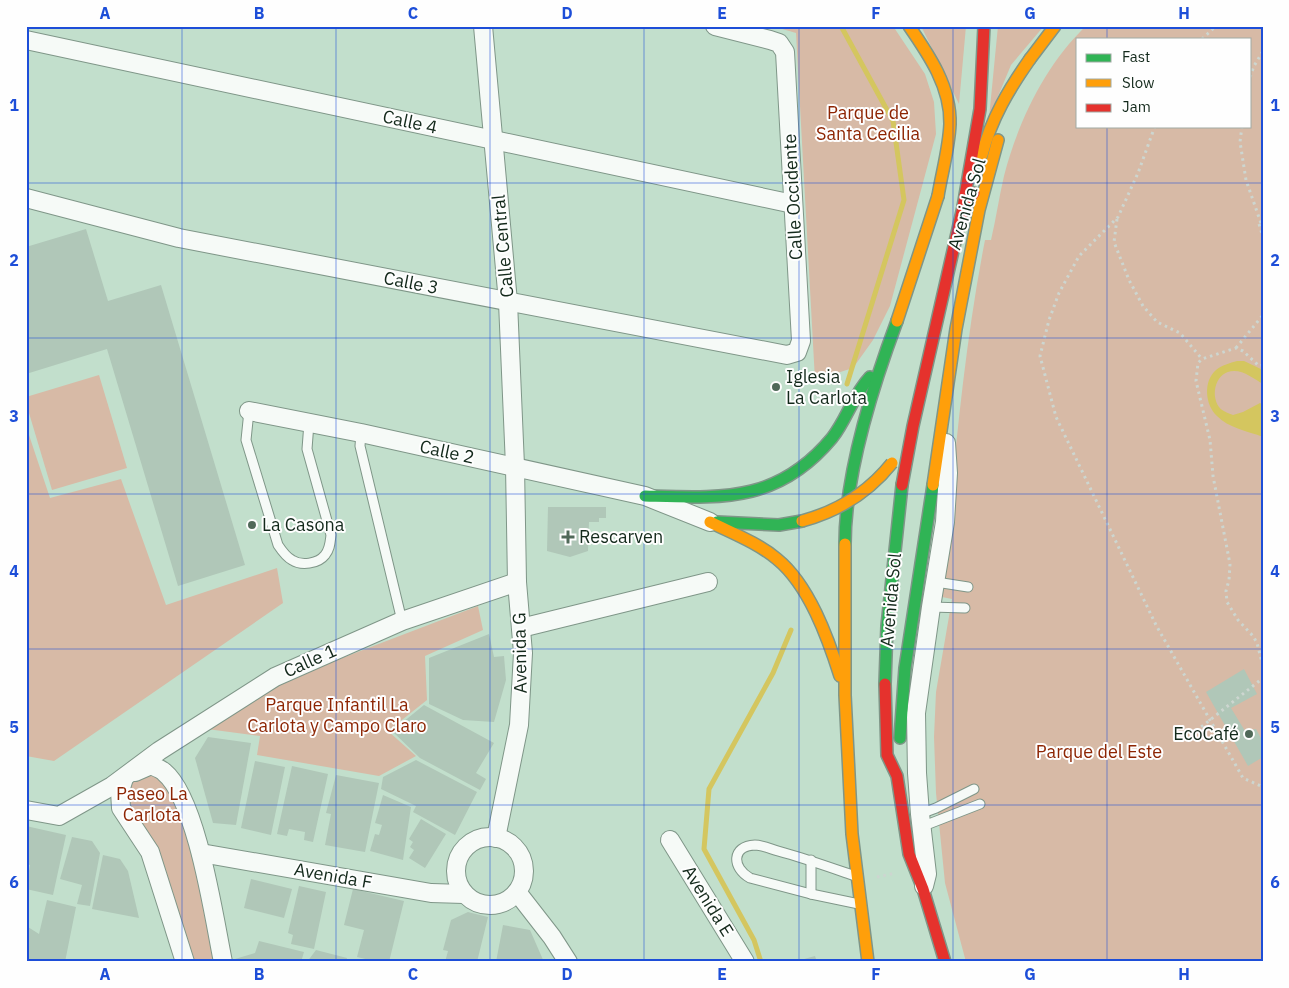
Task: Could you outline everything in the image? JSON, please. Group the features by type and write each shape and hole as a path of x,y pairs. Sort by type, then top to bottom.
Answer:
{"main road":[{"path":"909,26 938,73 944,86 948,106 950,123 938,196"},
{"path":"971,56 974,26"},
{"path":"963,207 980,109 984,26"},
{"path":"1030,59 1055,26"},
{"name":"Avenida Sol","path":"945,962 923,889 909,854 896,776 887,755 884,698 887,626 902,484 913,426 963,207 974,195 984,144 994,118 1008,90 1030,59"},
{"name":"Avenida Sol","path":"896,776 902,751 900,721 904,668 956,329 979,210 1000,135 1030,59"},
{"path":"938,196 952,168 961,133"},
{"name":"Avenida Sol","path":"868,962 861,904 864,877 852,834 845,695 845,534 856,457 880,367 938,196"},
{"path":"645,496 728,497 753,493 777,484 802,469 834,437 852,406 860,386 880,367"},
{"path":"710,522 779,525 818,517 848,504 873,485 892,462 913,426"},
{"path":"710,522 776,558 789,569 817,617 838,670 845,695"}],"street":[{"name":"Calle Central","path":"483,26 508,302 515,466"},
{"name":"Calle Occidente","path":"715,26 779,43 784,52 801,341 797,352"},
{"name":"Calle 4","path":"26,40 793,204"},
{"name":"Calle 3","path":"26,198 179,238 787,355 797,352"},
{"name":"Calle 2","path":"248,411 361,433 645,496"},
{"name":"Avenida Sol","path":"923,889 927,874 920,821 916,713 945,522 948,473 944,411"},
{"name":"Avenida G","path":"496,838 519,725 523,653 517,582 515,466"},
{"path":"645,496 710,522"},
{"name":"Calle 1","path":"124,778 159,751 275,676 402,621 517,582"},
{"path":"521,628 708,582"},
{"path":"26,810 59,816 124,778 151,765 165,772 181,796 201,854 223,962"},
{"path":"124,778 120,791 121,808 136,834 150,852 185,962"},
{"path":"496,838 508,842 517,851 523,862 524,878 517,892 510,899 491,905 481,904 472,900 464,894 456,875 460,855 475,840 496,838"},
{"name":"Avenida E","path":"670,840 746,962"},
{"name":"Avenida F","path":"201,854 431,893 464,894"},
{"path":"517,892 552,937 568,962"}],"lane":[{"path":"248,411 246,440 278,545 287,556 302,564 315,562 324,557 330,546 331,536 307,449 309,423"},
{"path":"361,433 360,446 402,621"},
{"path":"936,582 968,587"},
{"path":"931,607 965,608"},
{"path":"920,821 936,808 974,788"},
{"path":"920,821 980,804"},
{"path":"861,904 811,894 750,878 742,874 736,859 739,852 746,847 756,845 864,877"},
{"path":"811,860 811,894"}],"path":[{"path":"1203,38 1216,26"},
{"path":"1252,72 1263,51"},
{"path":"1154,128 1138,173 1118,217 1114,242 1129,280 1143,306 1157,322 1180,333 1202,359"},
{"path":"1242,128 1240,142 1246,180 1263,229"},
{"path":"1118,217 1079,256 1049,320 1040,356 1056,417 1156,626 1243,778 1263,787"},
{"path":"1260,221 1259,227 1263,237"},
{"path":"1263,315 1236,348 1202,359 1198,363 1196,381 1210,440 1213,476 1230,564 1226,591 1227,602 1238,620 1257,643 1263,666"},
{"path":"1236,348 1243,351 1259,366 1263,365"},
{"path":"1191,735 1263,678"},
{"path":"864,877 905,871"}],"green space":[{"name":"Parque de Santa Cecilia","path":"772,26 893,26 925,74 934,102 936,134 890,306 873,340 853,368 815,380 796,33"},
{"path":"921,26 966,26 959,104"},
{"path":"998,26 1044,26 1011,65 989,118"},
{"name":"Parque del Este","path":"1086,26 1263,26 1263,962 966,962 945,883 936,793 934,737 936,692 952,599 942,597 959,418 970,329 985,240 991,240 1010,156 1025,115 1058,58"},
{"path":"99,375 127,468 52,490 26,403 26,397"},
{"path":"26,426 50,498 121,479 166,605 277,568 283,603 54,761 26,756"},
{"name":"Parque Infantil La Carlota y Campo Claro","path":"478,606 483,630 425,656 427,700 388,731 416,756 379,776 257,755 260,736 207,729 287,679"},
{"name":"Paseo La Carlota","path":"151,765 172,780 223,962 185,962 120,791"}],"shaded area":[{"path":"1244,361 1263,370 1263,384 1242,372 1228,372 1216,384 1216,402 1222,410 1233,415 1260,403 1263,405 1263,437 1238,429 1227,423 1217,416 1210,406 1207,386 1212,375 1226,364"}],"building":[{"path":"86,229 108,301 161,285 245,565 178,586 107,349 26,374 26,247"},
{"name":"Rescarven","path":"548,507 606,507 606,518 599,518 599,522 589,522 588,551 570,557 547,551"},
{"path":"489,634 494,657 504,656 506,680 494,722 463,720 429,704 429,658"},
{"path":"1244,669 1257,694 1231,708 1245,731 1256,729 1263,742 1263,757 1248,766 1206,692"},
{"path":"424,705 494,743 476,773 486,779 480,790 420,758 392,731"},
{"path":"208,737 251,743 236,825 213,823 195,758"},
{"path":"416,760 477,792 455,835 413,812 416,806 381,789 383,777"},
{"path":"255,761 285,767 271,835 241,828"},
{"path":"292,766 328,774 313,842 304,840 305,832 289,829 287,836 277,834"},
{"path":"336,775 379,783 365,852 325,845 331,814 326,813"},
{"path":"383,795 411,807 403,860 370,851 375,834 379,835 382,825 375,823"},
{"path":"421,819 446,834 425,868 409,858 414,850 410,847 413,842 409,839"},
{"path":"26,826 66,835 53,895 26,889 30,865 26,864"},
{"path":"72,837 92,841 100,853 90,906 77,904 82,885 60,879"},
{"path":"103,855 120,859 128,871 139,918 92,909"},
{"path":"251,879 292,889 284,918 244,908"},
{"path":"299,886 326,892 314,949 291,944 293,935 288,933"},
{"path":"353,889 404,901 389,962 378,962 357,957 364,930 344,925"},
{"path":"47,900 76,907 65,962 26,962 26,931 28,927 39,934"},
{"path":"468,912 488,917 477,962 445,962 448,951 443,950 451,920"},
{"path":"503,925 530,930 544,962 496,962"},
{"path":"259,941 304,952 301,962 236,962 235,959 255,953"},
{"path":"316,950 347,958 346,962 307,962"},
{"path":"815,956 817,962 797,962 797,961"}],"waterway":[{"path":"841,26 893,121 904,200 847,384"},
{"path":"761,962 754,940 704,849 709,789 773,673 791,630"}],"traffic: fast":[{"path":"845,544 846,517 855,460 878,374 897,321"},
{"path":"645,496 724,496 747,492 791,475 812,459 832,438 859,391 870,377"},
{"path":"885,684 887,626 902,485"},
{"path":"900,738 905,668 933,485"},
{"path":"717,522 779,525 802,521"}],"traffic: slow":[{"path":"909,26 931,60 947,97 950,124 938,196"},
{"path":"1030,59 1055,26"},
{"path":"982,155 990,129 1015,82 1030,59"},
{"path":"933,485 956,329 979,210 998,140"},
{"path":"897,321 938,196"},
{"path":"802,521 828,512 863,492 892,463"},
{"path":"710,522 762,548 777,559 799,583 816,613 830,645 840,676"},
{"path":"845,544 845,695 852,834 868,962"}],"traffic: jam":[{"path":"963,207 980,109 984,26"},
{"path":"902,485 913,426 963,207 974,193"},
{"path":"885,684 887,755 897,776 909,854 923,889 945,962"}],"place":[{"name":"Iglesia La Carlota","path":"776,387"},
{"name":"La Casona","path":"252,525"},
{"name":"Rescarven","path":"568,537"},
{"name":"EcoCafé","path":"1249,734"}]}
